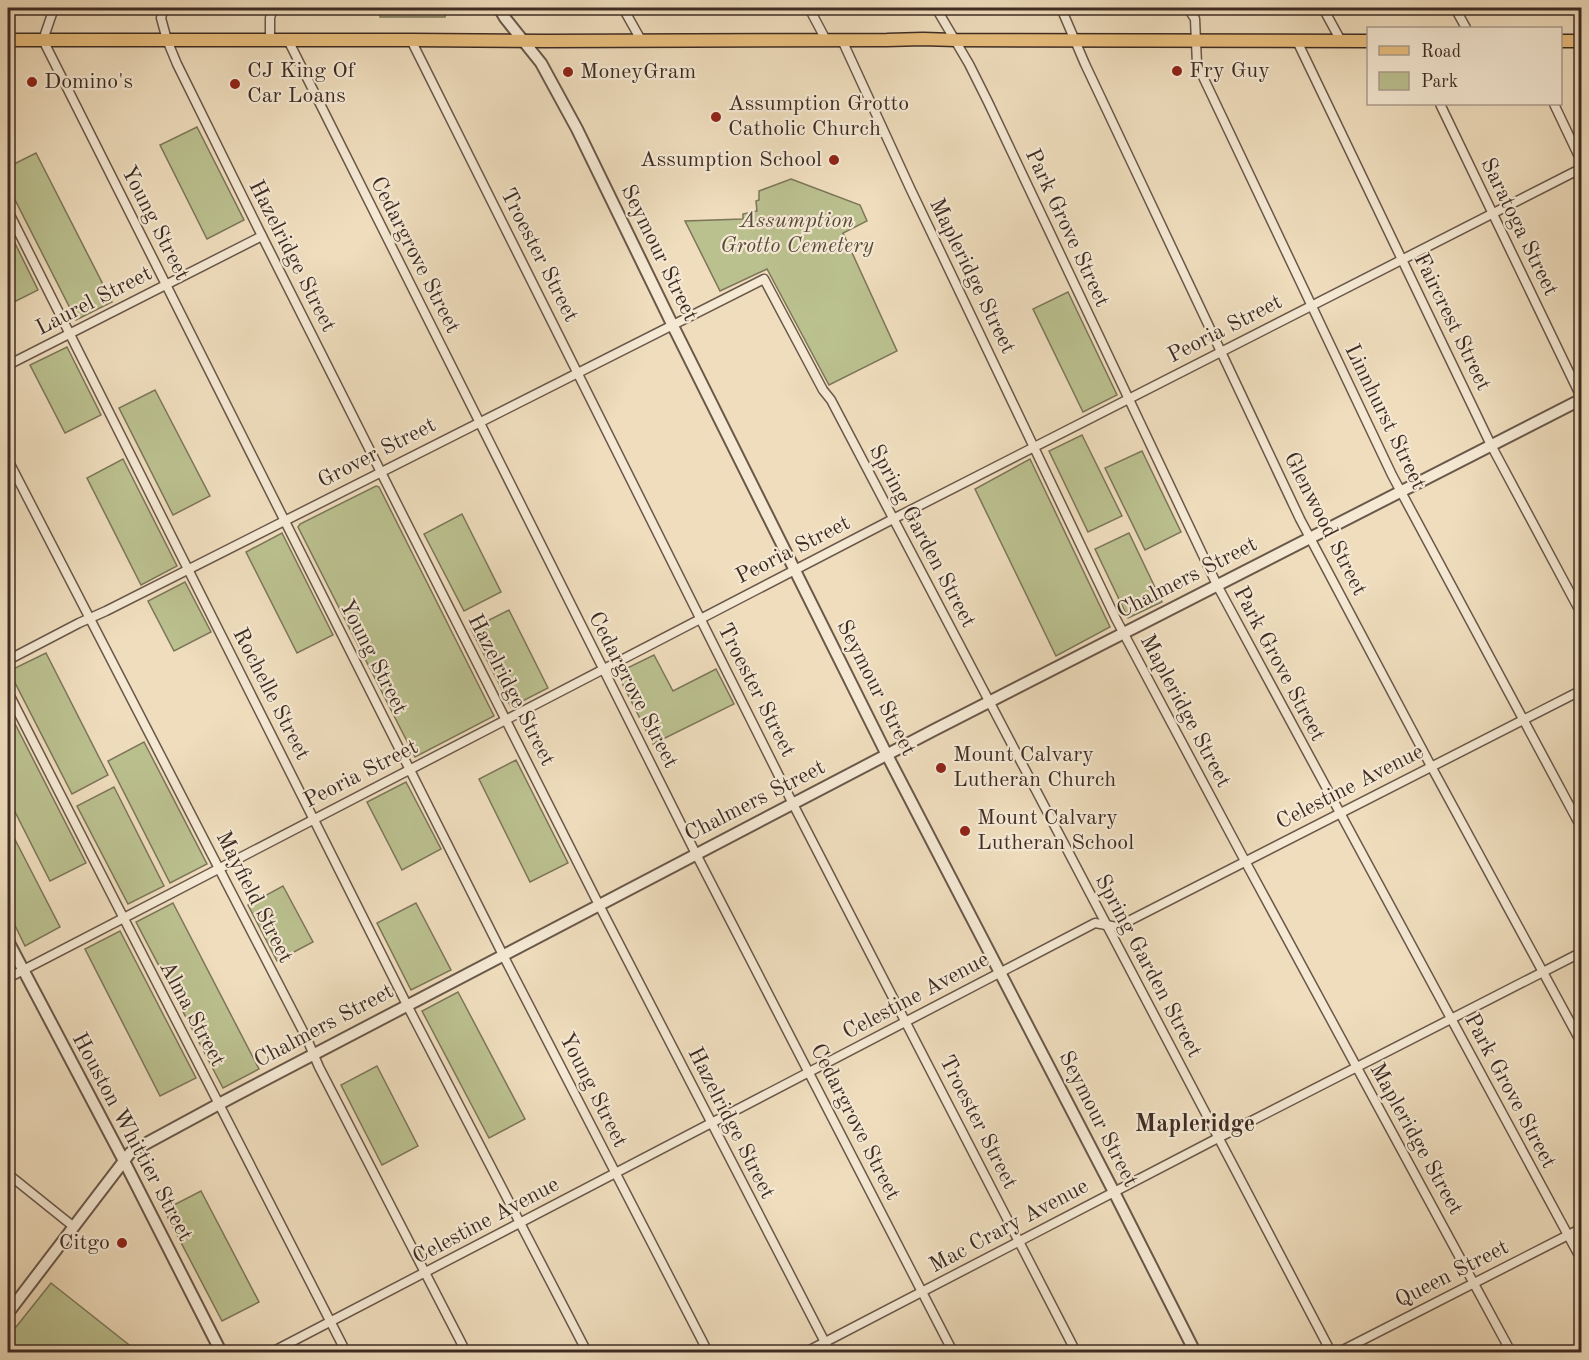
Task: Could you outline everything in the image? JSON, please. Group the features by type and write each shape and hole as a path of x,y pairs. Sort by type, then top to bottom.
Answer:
{"main road":[{"path":"8,40 1367,41"},
{"path":"1562,41 1581,41"}],"street":[{"path":"43,40 54,8"},
{"name":"Hazelridge Street","path":"164,8 161,18 177,64 262,236 599,905 830,1353"},
{"path":"270,40 270,18 273,8"},
{"name":"Seymour Street","path":"499,8 541,63 577,129 887,755 1195,1353"},
{"path":"623,8 640,40"},
{"path":"809,8 826,40"},
{"name":"Park Grove Street","path":"936,8 983,92 1217,585 1581,1261"},
{"name":"Glenwood Street","path":"1061,8 1085,64 1310,538 1581,1044"},
{"name":"Linnhurst Street","path":"1188,8 1195,19 1197,64 1311,305 1401,492 1581,829"},
{"path":"1323,8 1341,41"},
{"path":"1455,8 1465,27"},
{"name":"Young Street","path":"43,40 409,770 708,1353"},
{"name":"Cedargrove Street","path":"288,40 696,854 953,1353"},
{"name":"Troester Street","path":"411,40 793,804 1076,1353"},
{"name":"Mapleridge Street","path":"842,40 915,199 1123,633 1511,1353"},
{"name":"Faircrest Street","path":"1297,41 1491,446 1581,615"},
{"name":"Saratoga Street","path":"1440,105 1581,399"},
{"path":"1554,105 1581,163"},
{"name":"Peoria Street","path":"8,978 892,519 1581,168"},
{"name":"Rochelle Street","path":"8,211 407,1005 587,1353"},
{"name":"Laurel Street","path":"8,366 262,236"},
{"name":"Grover Street","path":"8,660 764,279"},
{"name":"Spring Garden Street","path":"764,279 823,390 831,400 1331,1353"},
{"name":"Chalmers Street","path":"8,1313 134,1150 696,854 1581,399"},
{"name":"Mayfield Street","path":"8,459 466,1353"},
{"name":"Celestine Avenue","path":"272,1353 1095,923 1117,927 1581,690"},
{"name":"Alma Street","path":"8,692 122,919 346,1353"},
{"name":"Houston Whittier Street","path":"8,941 124,1161 221,1353"},
{"name":"Mac Crary Avenue","path":"806,1353 1581,952"},
{"path":"8,1174 74,1227"},
{"name":"Queen Street","path":"1339,1353 1581,1228"}],"green space":[{"path":"383,8 447,8 445,17 380,17"},
{"path":"197,127 244,220 207,239 160,145"},
{"path":"36,153 112,302 76,320 8,186 8,167"},
{"name":"Assumption Grotto Cemetery","path":"791,179 860,205 867,221 843,233 897,351 829,385 767,269 720,291 685,221 743,219 743,214 757,211 756,201 759,200 759,191"},
{"path":"8,229 38,290 8,305"},
{"path":"1068,292 1117,395 1083,412 1033,309"},
{"path":"67,347 101,415 65,433 30,365"},
{"path":"155,390 210,496 173,515 119,408"},
{"path":"1082,435 1122,516 1088,532 1049,451"},
{"path":"1142,451 1181,532 1145,550 1105,468"},
{"path":"123,459 177,566 141,585 87,478"},
{"path":"1030,459 1110,627 1056,656 975,489"},
{"path":"376,486 379,487 494,716 415,757 298,527"},
{"path":"462,514 501,592 464,611 424,534"},
{"path":"282,533 333,635 297,653 246,552"},
{"path":"1129,533 1162,602 1128,618 1095,549"},
{"path":"185,582 211,632 174,651 148,601"},
{"path":"509,610 548,688 511,707 471,629"},
{"path":"46,653 108,775 72,794 9,671"},
{"path":"654,655 673,691 716,669 734,704 653,744 617,673"},
{"path":"8,710 86,863 50,881 8,798"},
{"path":"144,742 207,864 170,883 108,761"},
{"path":"516,760 568,863 530,882 479,779"},
{"path":"406,782 441,849 402,870 367,802"},
{"path":"114,787 164,886 128,904 77,806"},
{"path":"8,826 60,927 25,946 8,911"},
{"path":"283,886 313,942 277,961 248,905"},
{"path":"173,903 259,1069 223,1088 136,922"},
{"path":"416,903 451,970 411,990 377,923"},
{"path":"120,931 196,1078 160,1096 85,949"},
{"path":"458,992 525,1119 489,1138 422,1011"},
{"path":"377,1066 418,1146 382,1165 341,1085"},
{"path":"201,1191 259,1302 222,1321 164,1210"},
{"path":"51,1283 138,1352 21,1352 8,1342 8,1337"}],"place":[{"name":"Fry Guy","path":"1177,71"},
{"name":"MoneyGram","path":"568,72"},
{"name":"Domino's","path":"32,82"},
{"name":"CJ King Of Car Loans","path":"235,84"},
{"name":"Assumption Grotto Catholic Church","path":"716,117"},
{"name":"Assumption School","path":"834,160"},
{"name":"Mount Calvary Lutheran Church","path":"941,768"},
{"name":"Mount Calvary Lutheran School","path":"965,831"},
{"name":"Citgo","path":"122,1243"}],"district":[{"name":"Mapleridge","path":"1195,1125"}]}
